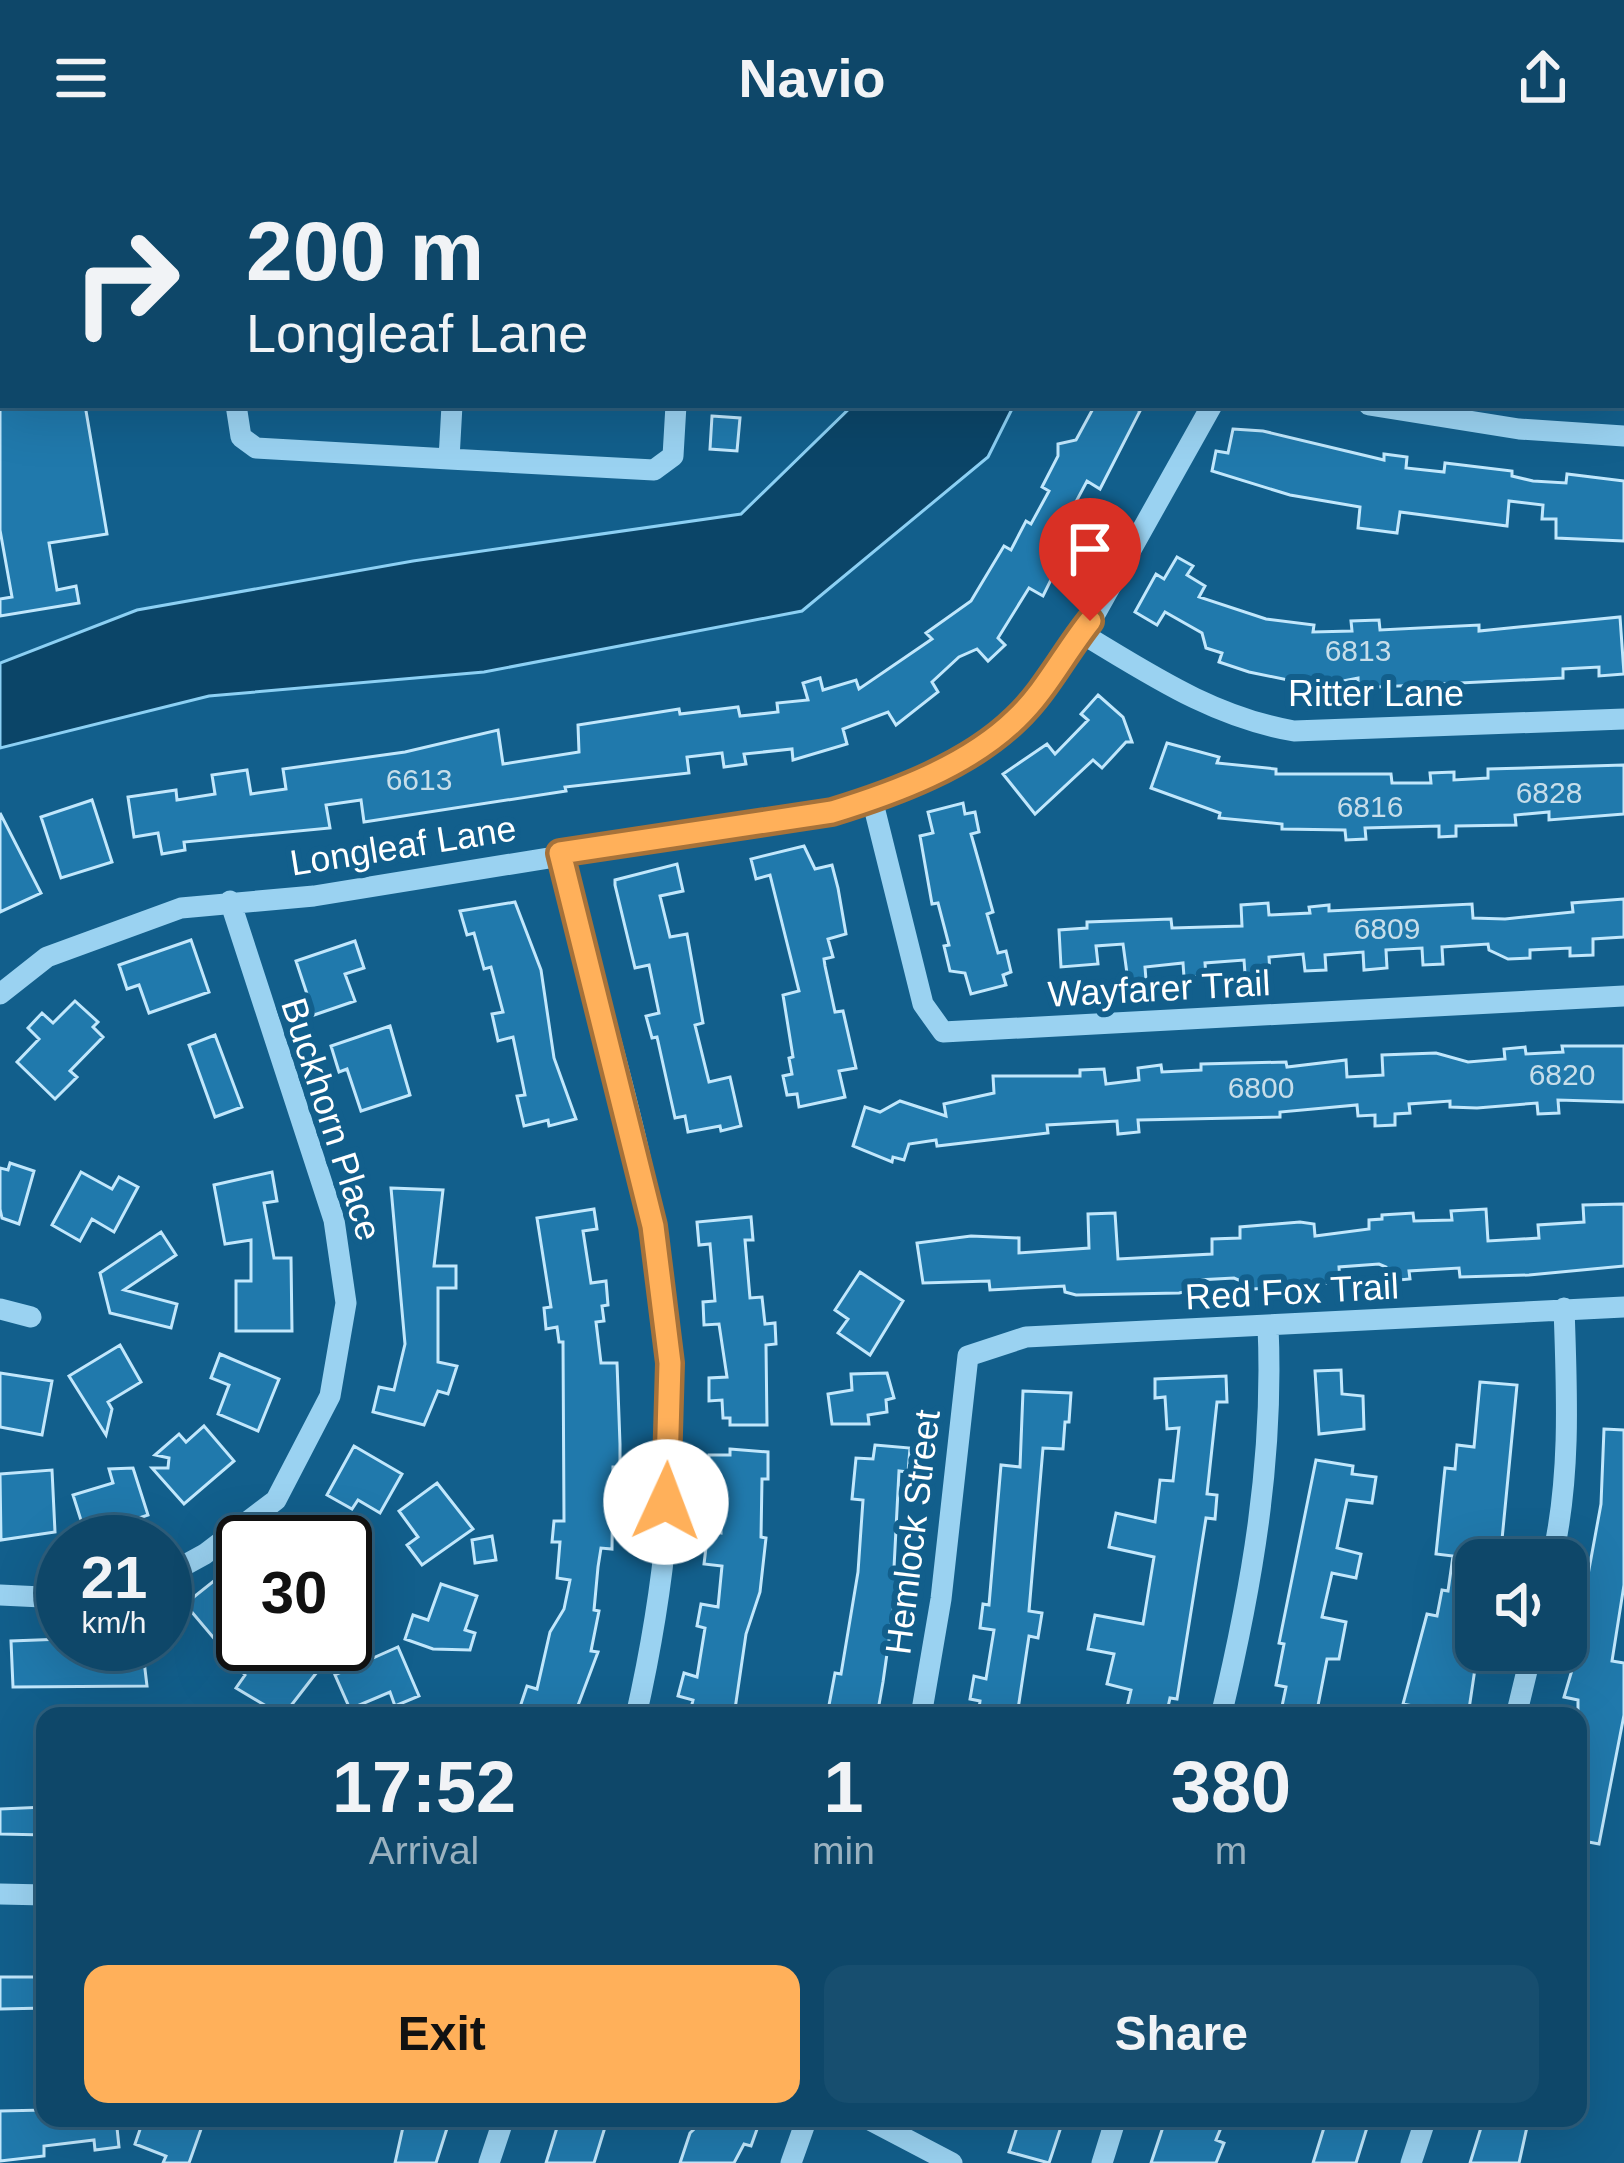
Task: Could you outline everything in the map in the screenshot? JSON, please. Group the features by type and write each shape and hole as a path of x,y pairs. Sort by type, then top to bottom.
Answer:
{"street":[{"path":"236,408 241,437 256,448 654,470 674,456 676,408"},
{"path":"449,459 452,408"},
{"name":"Longleaf Lane","path":"0,994 47,957 181,908 314,896 832,812 952,764 1016,719 1081,633 1210,408"},
{"path":"1388,408 1519,429 1624,436"},
{"name":"Ritter Lane","path":"1081,633 1195,701 1242,722 1294,731 1624,718"},
{"name":"Wayfarer Trail","path":"872,799 923,1004 944,1032 1624,996"},
{"path":"560,853 653,1226 670,1363 659,1614 637,1707"},
{"name":"Buckhorn Place","path":"230,901 334,1220 346,1303 329,1396 302,1458 259,1515"},
{"name":"Red Fox Trail","path":"968,1356 1026,1337 1624,1307"},
{"path":"0,1309 31,1317"},
{"path":"1557,1539 1568,1435 1564,1309"},
{"path":"1223,1707 1257,1544 1270,1426 1268,1326"},
{"name":"Hemlock Street","path":"923,1707 944,1581 968,1356"},
{"path":"0,1595 36,1597"},
{"path":"1518,1707 1527,1671"},
{"path":"0,1894 36,1895"},
{"path":"489,2163 501,2127"},
{"path":"791,2163 804,2127"},
{"path":"883,2127 952,2163"},
{"path":"1102,2163 1113,2127"},
{"path":"1411,2163 1423,2127"}],"water":[{"path":"850,408 1012,408 988,457 802,611 484,672 209,696 0,748 0,663 137,610 413,561 741,514"}],"building":[{"path":"0,408 86,408 107,534 49,543 57,590 76,586 79,603 0,616 0,599 12,597 0,530"},
{"path":"1093,408 1140,411 1100,489 1087,481 1069,515 1080,521 1043,596 1029,588 998,638 1005,645 988,661 977,649 959,657 932,682 938,692 896,725 888,712 843,729 847,744 793,760 792,749 744,754 746,764 724,767 722,753 687,757 689,773 565,787 566,791 364,822 361,800 326,805 330,828 184,842 185,850 162,854 158,833 134,837 128,797 176,790 177,800 215,794 212,775 247,770 251,794 286,789 283,769 405,752 498,730 503,764 579,752 578,725 679,709 680,714 738,707 740,716 778,712 777,703 808,700 803,683 820,678 823,690 856,680 859,689 932,639 926,633 971,601 1004,546 1011,550 1026,521 1031,524 1049,491 1042,487 1058,456 1058,444 1076,440"},
{"path":"712,416 740,418 737,451 710,449"},
{"path":"1233,429 1263,431 1384,460 1384,454 1407,457 1406,468 1444,472 1445,463 1512,471 1512,476 1533,481 1566,483 1567,474 1624,481 1624,541 1556,538 1556,519 1542,519 1543,505 1509,501 1507,526 1400,512 1397,533 1358,528 1360,507 1290,495 1212,471 1216,451 1228,453"},
{"path":"1177,557 1193,566 1187,575 1205,586 1199,597 1266,619 1314,625 1313,632 1352,631 1351,621 1379,620 1380,630 1479,625 1479,631 1620,617 1624,674 1599,676 1599,667 1563,669 1563,678 1358,688 1358,678 1317,686 1249,672 1219,662 1222,653 1206,648 1202,633 1165,612 1157,625 1135,612 1156,574 1164,579"},
{"path":"1098,695 1123,717 1132,742 1126,742 1102,768 1093,760 1035,814 1003,774 1047,744 1055,754 1088,720 1081,714"},
{"path":"1167,743 1219,757 1217,763 1276,769 1276,774 1391,774 1392,783 1431,783 1430,773 1454,772 1454,780 1488,778 1488,769 1624,765 1624,814 1549,820 1549,812 1515,815 1516,825 1456,826 1456,836 1439,837 1439,826 1365,828 1366,839 1346,840 1345,830 1282,829 1282,824 1219,818 1220,813 1151,788"},
{"path":"92,800 112,862 61,878 41,817"},
{"path":"963,803 965,814 975,812 979,832 971,834 993,912 987,914 998,953 1006,951 1011,972 1003,975 1006,985 971,994 965,973 950,971 944,946 949,945 938,903 932,904 920,836 933,833 928,812"},
{"path":"0,813 41,893 0,912"},
{"path":"804,846 815,869 832,865 838,888 846,934 828,939 833,957 824,959 835,1012 843,1011 856,1068 839,1071 845,1097 799,1107 797,1094 787,1095 783,1076 792,1074 789,1058 793,1057 783,995 799,991 770,875 756,879 751,859"},
{"path":"677,864 683,891 660,896 670,937 687,934 703,1023 695,1025 709,1082 730,1077 741,1126 721,1131 720,1126 688,1132 685,1116 675,1118 657,1037 652,1038 646,1016 659,1013 649,965 635,968 615,885 615,880"},
{"path":"1624,899 1624,937 1593,939 1593,955 1570,956 1570,948 1530,950 1530,958 1508,959 1489,950 1488,944 1442,947 1443,964 1423,965 1422,948 1386,950 1387,968 1364,970 1363,952 1325,955 1326,970 1305,971 1303,954 1269,957 1270,973 1245,974 1244,960 1205,963 1206,976 1184,977 1183,963 1145,967 1146,980 1128,981 1123,944 1096,946 1098,964 1061,967 1059,930 1087,928 1087,922 1171,919 1172,928 1242,926 1241,905 1268,903 1269,915 1310,913 1309,907 1329,905 1329,911 1472,904 1473,918 1505,919 1573,912 1572,903"},
{"path":"515,902 541,970 554,1058 576,1119 549,1126 548,1120 524,1126 517,1096 525,1095 513,1037 498,1041 492,1014 503,1012 491,967 484,969 474,933 467,935 460,911"},
{"path":"191,940 209,992 149,1013 139,985 127,989 119,965"},
{"path":"355,941 364,968 345,974 355,1001 314,1015 296,961"},
{"path":"75,1001 98,1022 93,1027 103,1037 70,1071 77,1077 55,1099 17,1062 39,1039 28,1028 42,1013 53,1023"},
{"path":"390,1026 410,1095 361,1111 347,1069 339,1072 331,1046"},
{"path":"215,1035 242,1107 215,1117 189,1045"},
{"path":"1562,1046 1624,1046 1624,1102 1558,1100 1559,1113 1538,1114 1537,1103 1477,1108 1450,1107 1450,1101 1409,1104 1410,1113 1395,1114 1395,1125 1375,1126 1375,1115 1358,1116 1357,1105 1280,1112 1280,1117 1138,1120 1139,1132 1118,1134 1117,1121 1047,1125 1048,1133 937,1146 936,1140 909,1144 904,1160 893,1157 892,1162 853,1146 865,1107 880,1112 900,1101 946,1116 944,1104 994,1093 993,1076 1080,1076 1080,1070 1104,1069 1106,1084 1139,1080 1138,1068 1161,1065 1162,1072 1201,1070 1201,1064 1286,1062 1287,1067 1346,1060 1347,1077 1383,1075 1382,1055 1436,1053 1468,1062 1505,1059 1504,1049 1525,1047 1526,1054 1563,1052"},
{"path":"10,1163 34,1171 19,1224 2,1218 0,1209 0,1168 8,1170"},
{"path":"81,1172 112,1189 119,1177 138,1187 114,1232 92,1219 80,1241 52,1225"},
{"path":"272,1172 277,1201 264,1203 274,1258 291,1258 292,1331 236,1331 236,1281 251,1281 251,1240 225,1244 214,1185"},
{"path":"391,1188 443,1190 434,1266 456,1266 456,1288 438,1288 438,1362 457,1366 448,1394 438,1391 424,1425 373,1412 379,1387 394,1390 405,1344"},
{"path":"1624,1204 1624,1266 1529,1275 1460,1277 1459,1268 1409,1271 1410,1279 1387,1281 1386,1267 1379,1264 1339,1267 1340,1282 1241,1290 1241,1281 1234,1278 1198,1280 1199,1289 1179,1293 1076,1295 1065,1292 1064,1286 990,1290 989,1281 923,1283 917,1243 971,1236 1019,1238 1019,1253 1089,1248 1088,1214 1115,1213 1118,1259 1212,1254 1212,1239 1240,1238 1240,1227 1300,1222 1314,1224 1315,1236 1369,1229 1369,1220 1382,1219 1382,1215 1413,1213 1414,1221 1452,1220 1451,1211 1486,1209 1488,1241 1539,1238 1538,1225 1584,1222 1583,1205"},
{"path":"594,1209 597,1229 583,1231 591,1283 606,1281 608,1305 602,1306 604,1321 596,1322 601,1363 617,1363 620,1467 613,1467 612,1549 601,1548 594,1610 599,1611 591,1651 598,1652 577,1707 520,1707 527,1686 537,1689 550,1632 564,1609 570,1580 557,1578 560,1542 552,1542 554,1521 564,1521 563,1342 559,1342 557,1327 546,1329 544,1308 551,1307 537,1218"},
{"path":"751,1217 753,1240 745,1240 750,1298 762,1297 765,1324 775,1323 776,1344 766,1345 767,1425 730,1425 730,1418 723,1418 722,1400 709,1401 709,1378 727,1377 719,1324 704,1325 703,1302 715,1301 710,1244 699,1245 697,1222"},
{"path":"161,1232 176,1255 124,1290 177,1304 171,1328 110,1313 100,1273"},
{"path":"860,1272 903,1301 870,1355 838,1333 848,1319 835,1310"},
{"path":"120,1345 141,1382 108,1402 112,1409 106,1435 69,1376"},
{"path":"220,1354 279,1379 258,1431 218,1414 229,1385 211,1378"},
{"path":"1341,1370 1342,1394 1363,1396 1364,1429 1319,1434 1315,1371"},
{"path":"0,1373 52,1381 42,1435 0,1427"},
{"path":"887,1373 894,1398 886,1400 887,1412 868,1415 869,1424 832,1424 828,1394 852,1390 851,1374"},
{"path":"1226,1376 1227,1402 1217,1402 1207,1494 1217,1495 1215,1519 1206,1518 1177,1699 1170,1698 1168,1707 1127,1707 1131,1690 1107,1684 1114,1654 1088,1649 1095,1615 1143,1624 1154,1557 1109,1547 1116,1513 1155,1522 1160,1480 1173,1481 1179,1428 1167,1429 1165,1397 1155,1398 1155,1379"},
{"path":"1480,1382 1517,1385 1502,1539 1455,1539 1455,1671 1475,1671 1469,1707 1418,1707 1403,1704 1427,1614 1437,1616 1442,1590 1448,1591 1453,1556 1436,1554 1445,1468 1455,1469 1457,1445 1474,1447"},
{"path":"1023,1391 1071,1393 1063,1449 1043,1448 1029,1611 1042,1613 1038,1638 1029,1636 1018,1707 979,1707 980,1701 970,1699 974,1676 986,1679 994,1630 980,1628 983,1604 989,1605 1001,1465 1020,1467"},
{"path":"204,1426 234,1461 184,1504 152,1468 168,1468 169,1458 155,1455 179,1434 186,1442"},
{"path":"1604,1429 1624,1430 1624,1585 1612,1661 1624,1663 1624,1715 1599,1844 1587,1842 1587,1707 1564,1697 1572,1671 1587,1671 1587,1580 1601,1504"},
{"path":"875,1445 910,1448 908,1472 899,1471 894,1568 899,1569 879,1707 829,1707 835,1673 841,1674 858,1572 863,1500 852,1499 856,1458 873,1459"},
{"path":"354,1446 402,1474 380,1513 358,1500 352,1509 327,1495"},
{"path":"730,1449 768,1452 768,1479 762,1479 761,1537 766,1538 760,1592 746,1634 735,1707 691,1707 693,1700 678,1696 684,1673 697,1677 705,1628 697,1626 701,1604 718,1607 722,1566 704,1564 708,1531 721,1533 721,1478 708,1478 709,1455 730,1455"},
{"path":"1316,1460 1353,1466 1352,1474 1376,1477 1372,1503 1347,1500 1337,1548 1361,1554 1356,1578 1332,1573 1322,1617 1346,1622 1339,1659 1327,1659 1318,1707 1282,1707 1286,1687 1276,1685 1284,1644 1279,1643"},
{"path":"133,1468 148,1515 79,1515 73,1495 113,1483 109,1469"},
{"path":"52,1470 54,1515 36,1515 36,1535 1,1540 0,1474"},
{"path":"437,1483 473,1529 422,1565 407,1545 418,1537 399,1511"},
{"path":"492,1536 496,1560 475,1563 472,1540"},
{"path":"216,1579 216,1641 192,1612 192,1598"},
{"path":"441,1584 477,1596 465,1630 475,1633 470,1650 433,1649 405,1639 413,1615 428,1620"},
{"path":"36,1640 36,1671 145,1671 147,1686 13,1687 11,1641"},
{"path":"398,1647 419,1696 395,1706 390,1692 349,1707 335,1675 372,1671 372,1659"},
{"path":"242,1671 317,1672 290,1707 268,1707 236,1688 245,1675"},
{"path":"36,1807 36,1835 0,1834 0,1809"},
{"path":"0,1977 36,1977 36,2008 0,2009"},
{"path":"36,2110 36,2127 117,2127 119,2147 95,2150 94,2140 44,2146 44,2156 0,2161 0,2111"},
{"path":"141,2127 202,2127 189,2163 163,2163 166,2156 135,2144"},
{"path":"403,2127 447,2127 436,2163 395,2163"},
{"path":"557,2127 605,2127 594,2163 546,2163"},
{"path":"696,2127 758,2127 751,2146 744,2144 734,2163 680,2163"},
{"path":"1017,2127 1061,2127 1049,2163 1009,2152"},
{"path":"1163,2127 1221,2127 1216,2140 1224,2143 1216,2163 1151,2163"},
{"path":"1324,2127 1367,2127 1356,2163 1313,2163"},
{"path":"1481,2127 1527,2127 1519,2163 1470,2163"}],"route":[{"path":"666,1502 670,1363 653,1226 560,853 832,812 952,764 1016,719 1090,621"}]}
